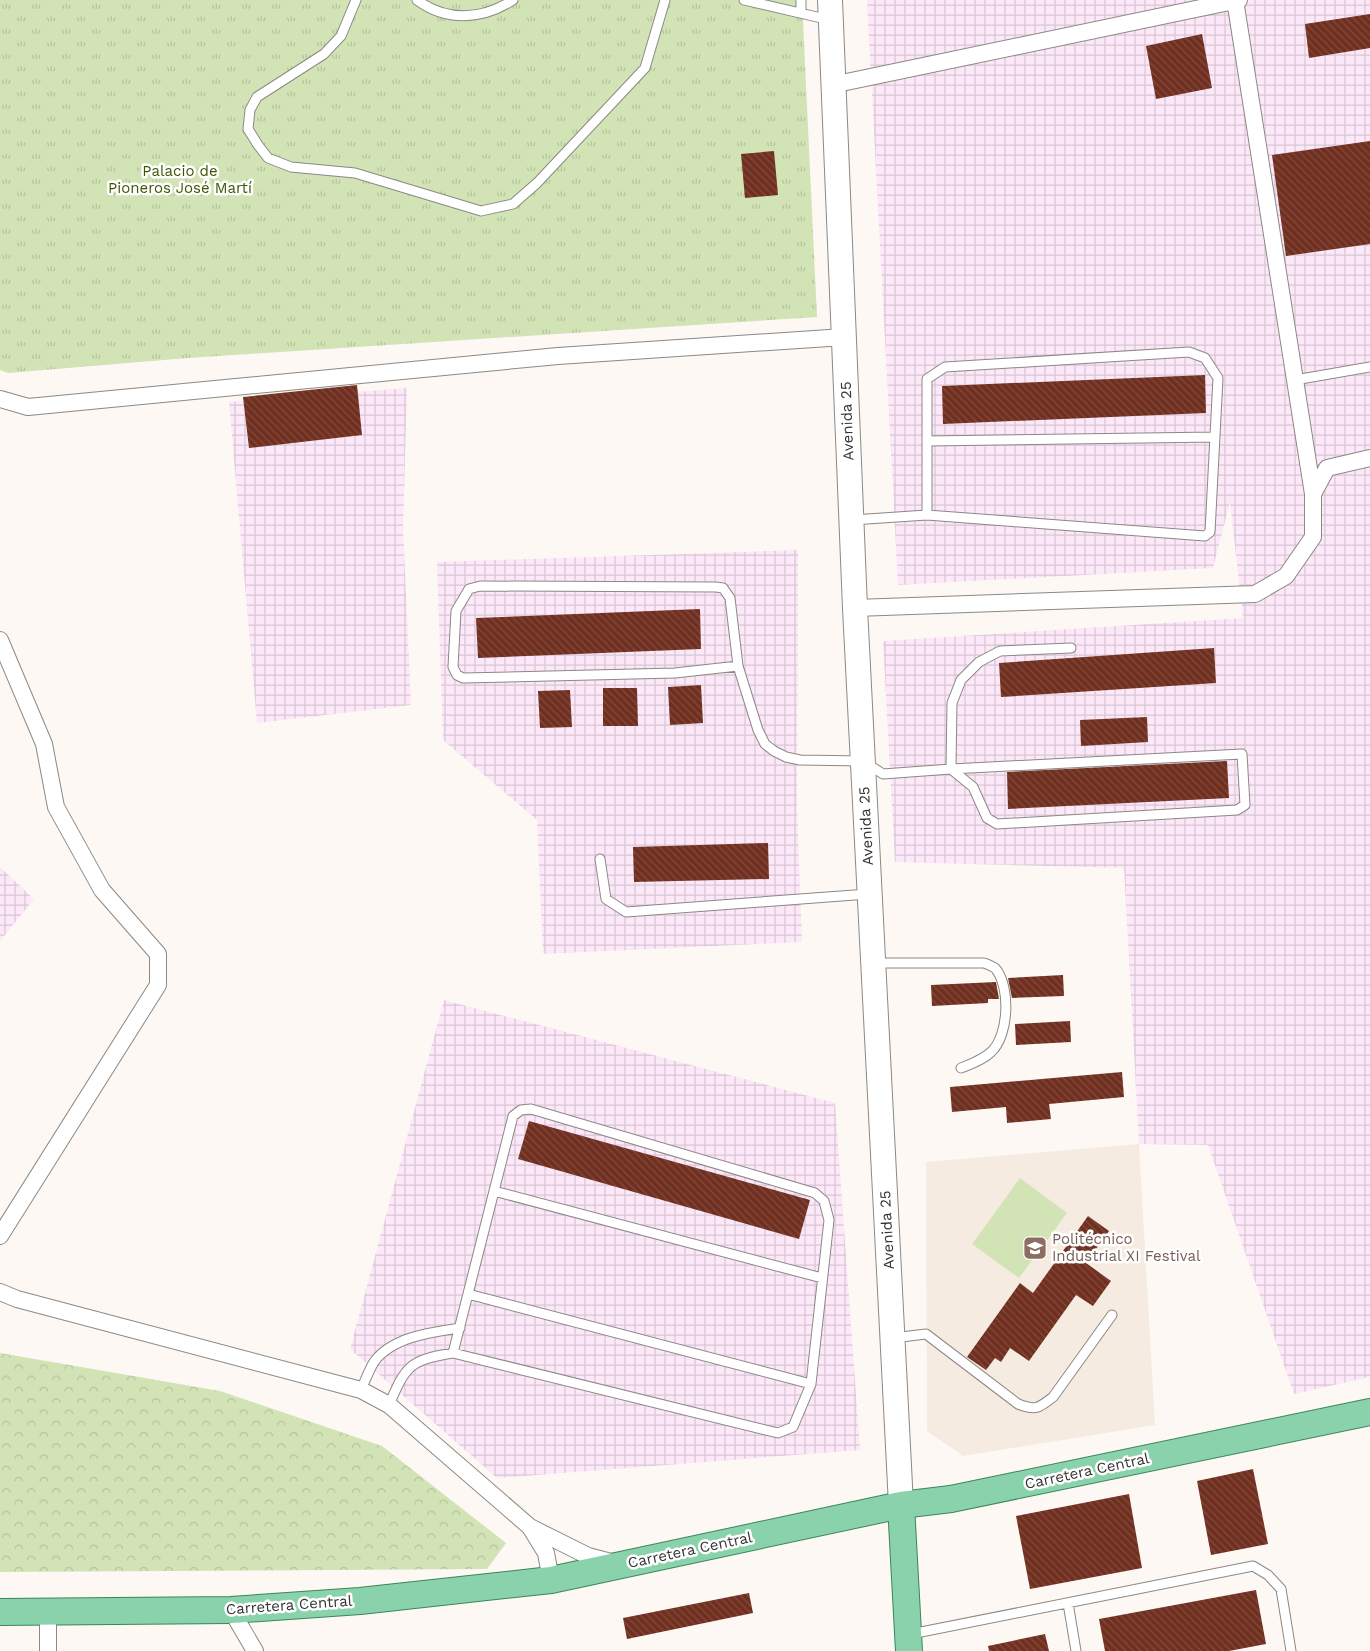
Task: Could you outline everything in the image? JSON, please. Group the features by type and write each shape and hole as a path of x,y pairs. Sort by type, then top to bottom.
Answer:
{"main road":[{"name":"Carretera Central","path":"0,1612 231,1610 360,1601 550,1580 902,1505 951,1499 1370,1412"},
{"path":"904,1554 910,1539 919,1525 930,1513 951,1499"},
{"name":"Avenida 25","path":"902,1505 909,1643"}],"street":[{"path":"832,85 1236,0 1313,494 1313,537 1286,576 1255,594 855,608"},
{"name":"Avenida 25","path":"830,10 855,608 902,1505"},
{"path":"0,399 28,407 558,356 844,337"},
{"path":"1313,494 1327,468 1370,458"},
{"path":"0,640 44,744 56,807 102,890 158,954 158,985 0,1236"},
{"path":"0,1292 17,1299 361,1390 389,1404 530,1527 588,1556 620,1565"},
{"path":"530,1527 546,1553 550,1580"},
{"path":"231,1610 254,1651"},
{"path":"48,1612 48,1651"}],"lane":[{"path":"356,0 341,36 324,54 257,97 250,110 248,129 268,158 291,167 355,173 481,212 513,204 519,199 538,182 645,68 665,0"},
{"path":"417,0 428,8 451,16 475,16 498,10 513,0"},
{"path":"744,0 801,13 830,10"},
{"path":"801,0 801,13"},
{"path":"851,520 927,515 1205,536 1210,532 1218,378 1204,358 1189,352 945,367 926,379 927,515"},
{"path":"1295,380 1370,367"},
{"path":"927,441 1215,437"},
{"path":"738,666 675,673 463,678 456,675 454,666 456,612 470,589 480,586 723,588 730,598 738,666 758,730 765,744 786,757 800,760 863,761 883,774 950,769 1242,754 1245,805 1237,810 997,824 986,818 972,787 950,769"},
{"path":"950,769 952,702 961,680 979,662 1000,651 1071,648"},
{"path":"600,859 606,899 626,912 870,894"},
{"path":"874,963 984,963 994,968 1003,984 1006,1016 1002,1036 992,1051 977,1062 961,1068"},
{"path":"389,1404 399,1381 411,1365 426,1357 453,1353 778,1433 793,1427 811,1384 829,1220 824,1201 815,1193 531,1109 521,1110 513,1116 453,1353"},
{"path":"494,1191 822,1278"},
{"path":"468,1294 811,1384"},
{"path":"893,1338 926,1334 1018,1404 1032,1409 1041,1406 1053,1398 1112,1315"},
{"path":"361,1390 374,1362 387,1349 431,1332 460,1328"},
{"path":"909,1643 1068,1603 1253,1566 1268,1574 1281,1589 1291,1651"},
{"path":"1068,1603 1076,1651"}],"shaded area":[{"path":"867,0 1370,0 1370,1377 1294,1394 1208,1145 1139,1144 1124,868 895,862 883,641 1243,618 1230,502 1213,568 898,585"},
{"path":"407,388 403,529 411,705 257,723 229,402"},
{"path":"798,550 797,809 802,942 543,954 537,820 443,740 437,562"},
{"path":"0,867 34,899 0,941"},
{"path":"444,1000 835,1103 860,1450 497,1478 350,1349"},
{"name":"Politécnico Industrial XI Festival","path":"1139,1144 1155,1425 963,1456 927,1431 926,1162"}],"green space":[{"name":"Palacio de Pioneros José Martí","path":"0,0 802,0 817,317 188,358 8,373 0,370"},
{"path":"1020,1178 1067,1213 1019,1278 972,1244"},
{"path":"0,1353 220,1391 382,1446 506,1543 487,1569 0,1572"}],"building":[{"path":"1370,14 1370,48 1309,58 1305,24"},
{"path":"1202,34 1212,88 1156,99 1146,46"},
{"path":"1370,141 1370,244 1286,256 1272,155"},
{"path":"774,151 778,195 745,198 741,154"},
{"path":"1205,375 1206,413 943,424 942,386"},
{"path":"357,385 362,435 249,448 243,397"},
{"path":"700,609 701,649 478,658 476,618"},
{"path":"1214,648 1216,683 1001,697 999,663"},
{"path":"701,685 703,723 670,725 668,687"},
{"path":"603,688 637,688 638,726 603,726"},
{"path":"570,690 572,727 540,728 538,691"},
{"path":"1147,717 1148,742 1081,746 1080,720"},
{"path":"1227,761 1229,798 1008,809 1007,772"},
{"path":"768,843 769,879 634,882 633,847"},
{"path":"1063,975 1064,996 1012,998 1008,978"},
{"path":"996,982 999,999 988,999 988,1003 932,1006 931,985"},
{"path":"1070,1021 1071,1042 1016,1045 1015,1024"},
{"path":"1122,1072 1124,1097 1049,1104 1051,1119 1007,1123 1006,1107 952,1112 950,1087"},
{"path":"529,1121 810,1200 799,1239 518,1159"},
{"path":"1088,1216 1109,1231 1086,1263 1111,1281 1093,1306 1076,1295 1029,1361 1010,1348 1001,1362 995,1358 986,1370 967,1357 1020,1283 1033,1293"},
{"path":"1253,1469 1268,1544 1211,1555 1197,1481"},
{"path":"1129,1494 1142,1568 1030,1589 1016,1516"},
{"path":"1256,1590 1266,1644 1229,1651 1105,1651 1099,1619"},
{"path":"749,1593 753,1613 627,1639 623,1618"},
{"path":"1045,1634 1049,1651 989,1651 988,1646"}],"place":[{"name":"Politécnico Industrial XI Festival","path":"1035,1248"}]}
